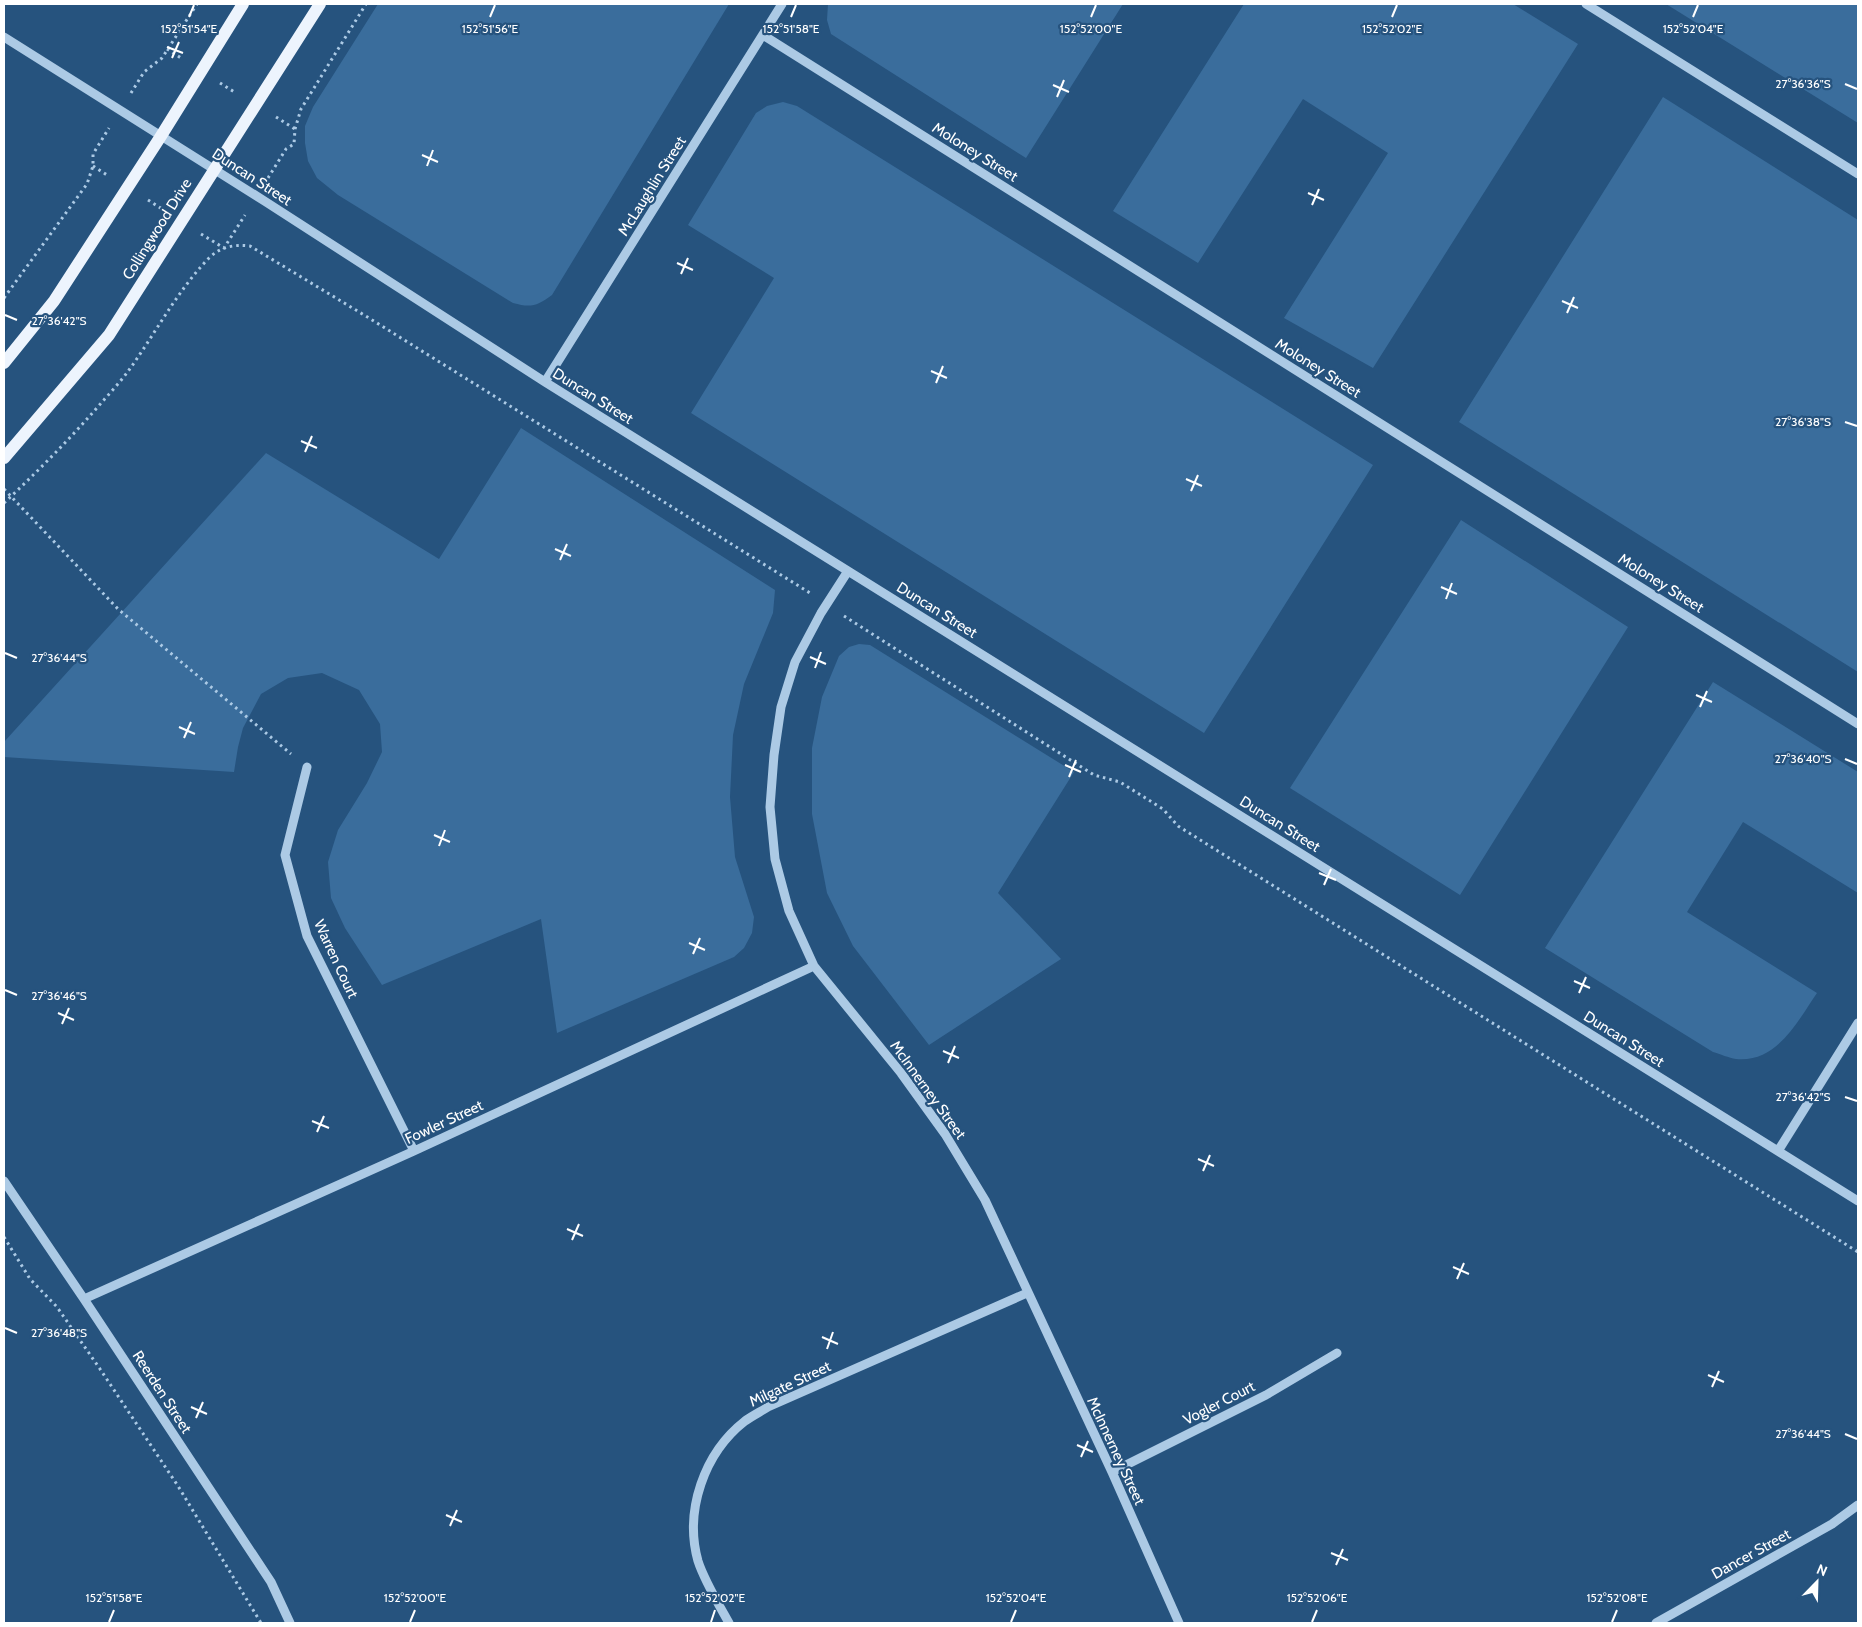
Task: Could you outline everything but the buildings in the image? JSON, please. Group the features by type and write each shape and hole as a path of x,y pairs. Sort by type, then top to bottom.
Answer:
{"main road":[{"path":"4,362 54,301 161,136 243,4"},
{"name":"Collingwood Drive","path":"4,458 110,335 320,4"}],"street":[{"name":"McLaughlin Street","path":"545,382 782,4"},
{"path":"1586,4 1858,174"},
{"name":"Moloney Street","path":"763,35 1858,724"},
{"name":"Duncan Street","path":"4,37 214,169 545,382 1858,1201"},
{"name":"McInnerney Street","path":"848,570 826,605 795,662 781,708 774,755 770,807 776,859 789,911 814,966 901,1073 945,1134 985,1200 1112,1472 1179,1623"},
{"name":"Warren Court","path":"307,767 285,855 307,936 414,1151"},
{"name":"Fowler Street","path":"84,1299 414,1151 814,966"},
{"path":"1778,1151 1858,1022"},
{"name":"Reerden Street","path":"4,1181 271,1582 290,1623"},
{"name":"Milgate Street","path":"728,1623 699,1563 694,1541 693,1518 696,1497 705,1475 715,1454 730,1435 746,1420 768,1407 1027,1293"},
{"name":"Vogler Court","path":"1112,1472 1266,1395 1337,1353"},
{"name":"Dancer Street","path":"1656,1623 1832,1524 1858,1505"}],"path":[{"path":"144,72 162,58 197,4"},
{"path":"286,149 294,144 295,130 301,109 366,4"},
{"path":"167,50 295,130"},
{"path":"4,298 87,184 93,166 93,154"},
{"path":"4,503 81,427 128,371 186,286 208,258 220,249 237,244 250,246 386,328 790,580 826,605 1094,775 1120,782 1163,809 1178,826 1858,1252"},
{"path":"4,489 118,609 307,767"},
{"path":"4,1237 30,1279 57,1307 178,1486 260,1623"}],"shaded area":[{"path":"378,4 729,4 552,295 538,304 529,306 513,303 338,195 317,178 308,161 305,126 313,107"},
{"path":"828,4 1123,4 1026,158 831,34 827,20"},
{"path":"1244,4 1513,4 1578,44 1373,368 1284,318 1388,153 1303,99 1198,263 1113,211"},
{"path":"1666,4 1858,4 1858,123"},
{"path":"1663,97 1858,220 1858,672 1459,422"},
{"path":"783,102 797,106 1373,465 1204,733 691,413 774,278 688,225 756,113 767,106"},
{"path":"521,428 775,590 773,613 744,684 733,735 730,797 735,857 754,917 752,933 744,948 734,957 557,1033 541,919 382,985 345,928 331,898 328,862 338,830 367,783 382,752 380,724 359,690 322,673 288,678 261,694 243,728 234,772 4,757 4,742 266,453 439,559"},
{"path":"1461,520 1628,627 1460,895 1290,788"},
{"path":"859,644 870,645 1074,772 998,893 1061,959 929,1045 853,946 827,893 812,814 812,748 822,697 839,656 849,647"},
{"path":"1713,682 1858,772 1858,893 1743,822 1687,912 1817,993 1793,1028 1774,1048 1750,1059 1736,1059 1713,1052 1545,948"}]}
